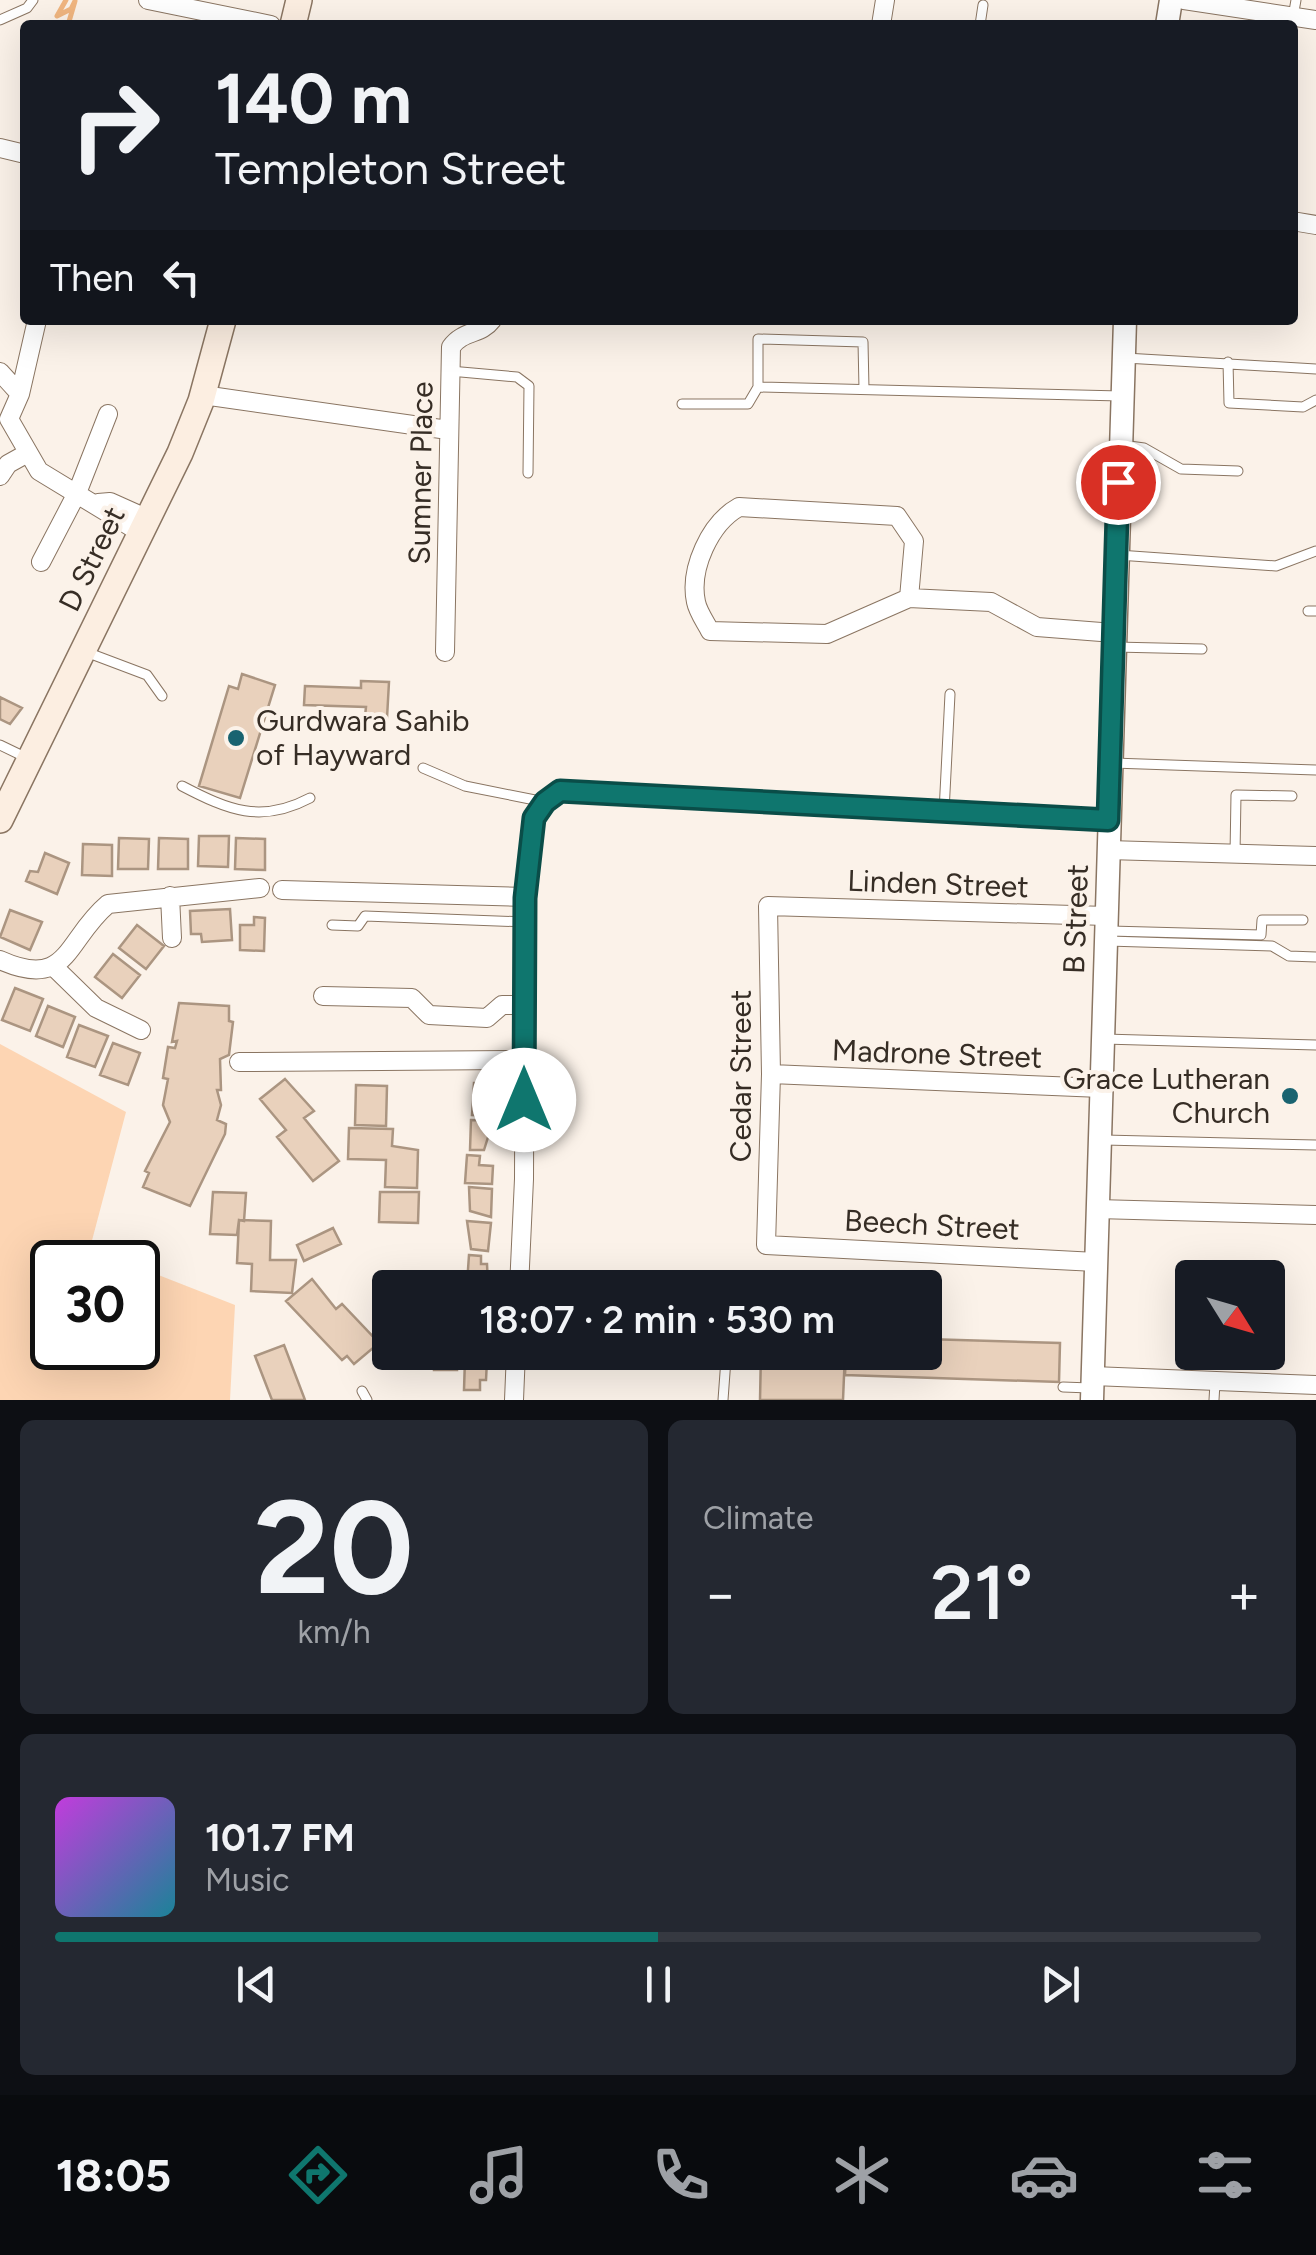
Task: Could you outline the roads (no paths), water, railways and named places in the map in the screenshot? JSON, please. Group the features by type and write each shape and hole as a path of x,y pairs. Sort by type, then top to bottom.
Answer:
{"main road":[{"name":"D Street","path":"0,820 145,526 203,395 222,325"}],"street":[{"path":"148,0 246,20"},
{"path":"1184,0 1295,8 1316,20"},
{"path":"35,325 20,394 9,419 26,454 40,471 98,504 110,502 145,526"},
{"name":"Sumner Place","path":"444,652 451,347 460,334 488,325"},
{"name":"B Street","path":"1092,1388 1125,325"},
{"path":"0,372 20,394"},
{"path":"203,395 448,430"},
{"path":"42,562 77,493 108,414"},
{"path":"0,476 8,464 26,454"},
{"path":"909,598 914,541 897,516 739,508 722,516 700,556 696,602 710,631 827,634 909,598 991,602 1037,627 1114,640"},
{"path":"519,1270 525,898 534,818 545,802 560,791 1108,820"},
{"path":"1108,850 1316,856"},
{"path":"0,960 40,972 55,968 94,916 108,904 260,888"},
{"path":"282,890 525,898"},
{"path":"170,896 172,938"},
{"name":"Linden Street","path":"768,906 1105,929"},
{"name":"Cedar Street","path":"766,1246 771,1074 768,906"},
{"path":"55,968 96,1008 142,1030"},
{"path":"323,996 412,998 428,1015 488,1018 502,1004 524,1005"},
{"path":"238,1062 524,1060"},
{"name":"Madrone Street","path":"771,1074 1101,1088"},
{"path":"1098,1209 1316,1214"},
{"name":"Beech Street","path":"766,1246 1096,1262"},
{"path":"514,1400 515,1370"},
{"path":"1092,1388 1215,1392 1316,1384"}],"lane":[{"path":"0,20 27,8 33,0"},
{"path":"981,20 983,5"},
{"path":"682,404 748,404 758,386 758,340 863,342 864,390"},
{"path":"1123,358 1316,369"},
{"path":"1228,362 1229,402 1302,407 1316,400"},
{"path":"450,370 517,377 529,386 528,473"},
{"path":"758,386 1120,396"},
{"path":"1119,445 1144,448 1181,468 1238,471"},
{"path":"1115,555 1276,566 1316,551"},
{"path":"1114,640 1202,648"},
{"path":"83,651 147,675 162,696"},
{"path":"944,812 950,694"},
{"path":"0,744 30,759"},
{"path":"1110,762 1316,770"},
{"path":"423,768 465,786 545,802"},
{"path":"182,786 222,807 263,813 282,813 310,798"},
{"path":"1235,854 1236,795 1292,796"},
{"path":"332,925 358,926 365,916 525,922"},
{"path":"1105,929 1261,935 1262,920 1303,920"},
{"path":"1105,929 1272,946 1289,956 1316,957"},
{"path":"1102,1039 1316,1045"},
{"path":"1100,1140 1316,1145"},
{"path":"723,1400 725,1370"},
{"path":"1063,1387 1092,1388"}],"waterway":[{"path":"66,0 57,16 71,9 75,1 69,20"}],"place":[{"name":"Gurdwara Sahib of Hayward","path":"236,738"},
{"name":"Grace Lutheran Church","path":"1290,1096"}]}
